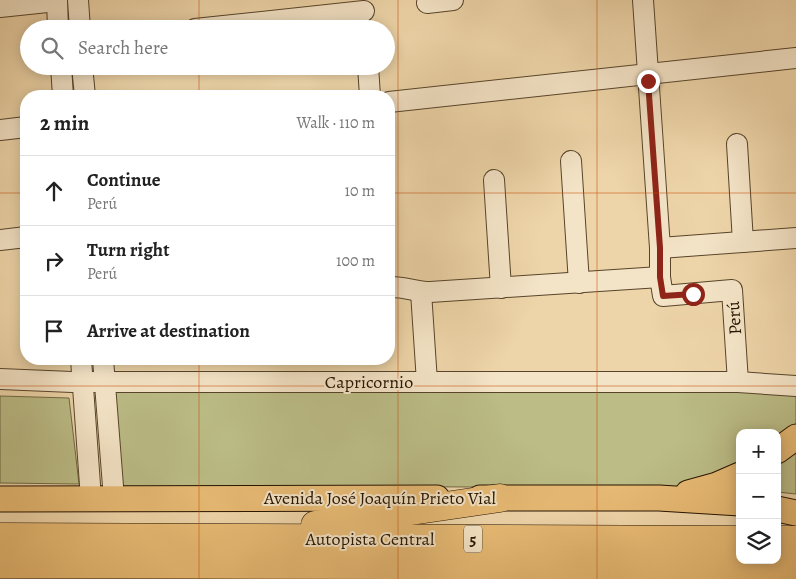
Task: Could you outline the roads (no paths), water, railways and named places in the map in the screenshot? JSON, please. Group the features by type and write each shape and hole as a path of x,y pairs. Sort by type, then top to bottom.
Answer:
{"highway":[{"path":"207,538 375,517 500,498"},
{"name":"Autopista Central","path":"0,537 736,540"},
{"path":"781,540 796,540"},
{"name":"Autopista Central","path":"0,564 796,566"},
{"path":"308,579 395,566"}],"main road":[{"path":"781,448 796,437"},
{"path":"659,498 698,491 736,477"},
{"name":"Avenida José Joaquín Prieto Vial","path":"6,500 659,498 736,503"},
{"path":"781,510 796,513"}],"street":[{"path":"0,7 57,0 58,20"},
{"path":"78,0 79,20"},
{"path":"427,3 453,0"},
{"name":"Perú","path":"643,0 660,248 660,277 663,296 732,290 738,382"},
{"path":"290,20 364,13"},
{"path":"395,101 796,58"},
{"path":"62,75 63,90"},
{"path":"83,75 84,90"},
{"path":"369,75 370,90"},
{"path":"0,130 20,128"},
{"path":"737,144 743,242"},
{"path":"571,160 579,283"},
{"path":"494,180 501,288"},
{"path":"0,240 20,238"},
{"path":"660,248 796,238"},
{"path":"395,287 405,287 421,292 660,277"},
{"path":"421,292 427,382"},
{"path":"81,365 82,382 102,499"},
{"path":"102,499 105,382 104,365"},
{"name":"Capricornio","path":"738,382 796,376"},
{"name":"Capricornio","path":"0,379 82,382 738,382 796,386"}]}
